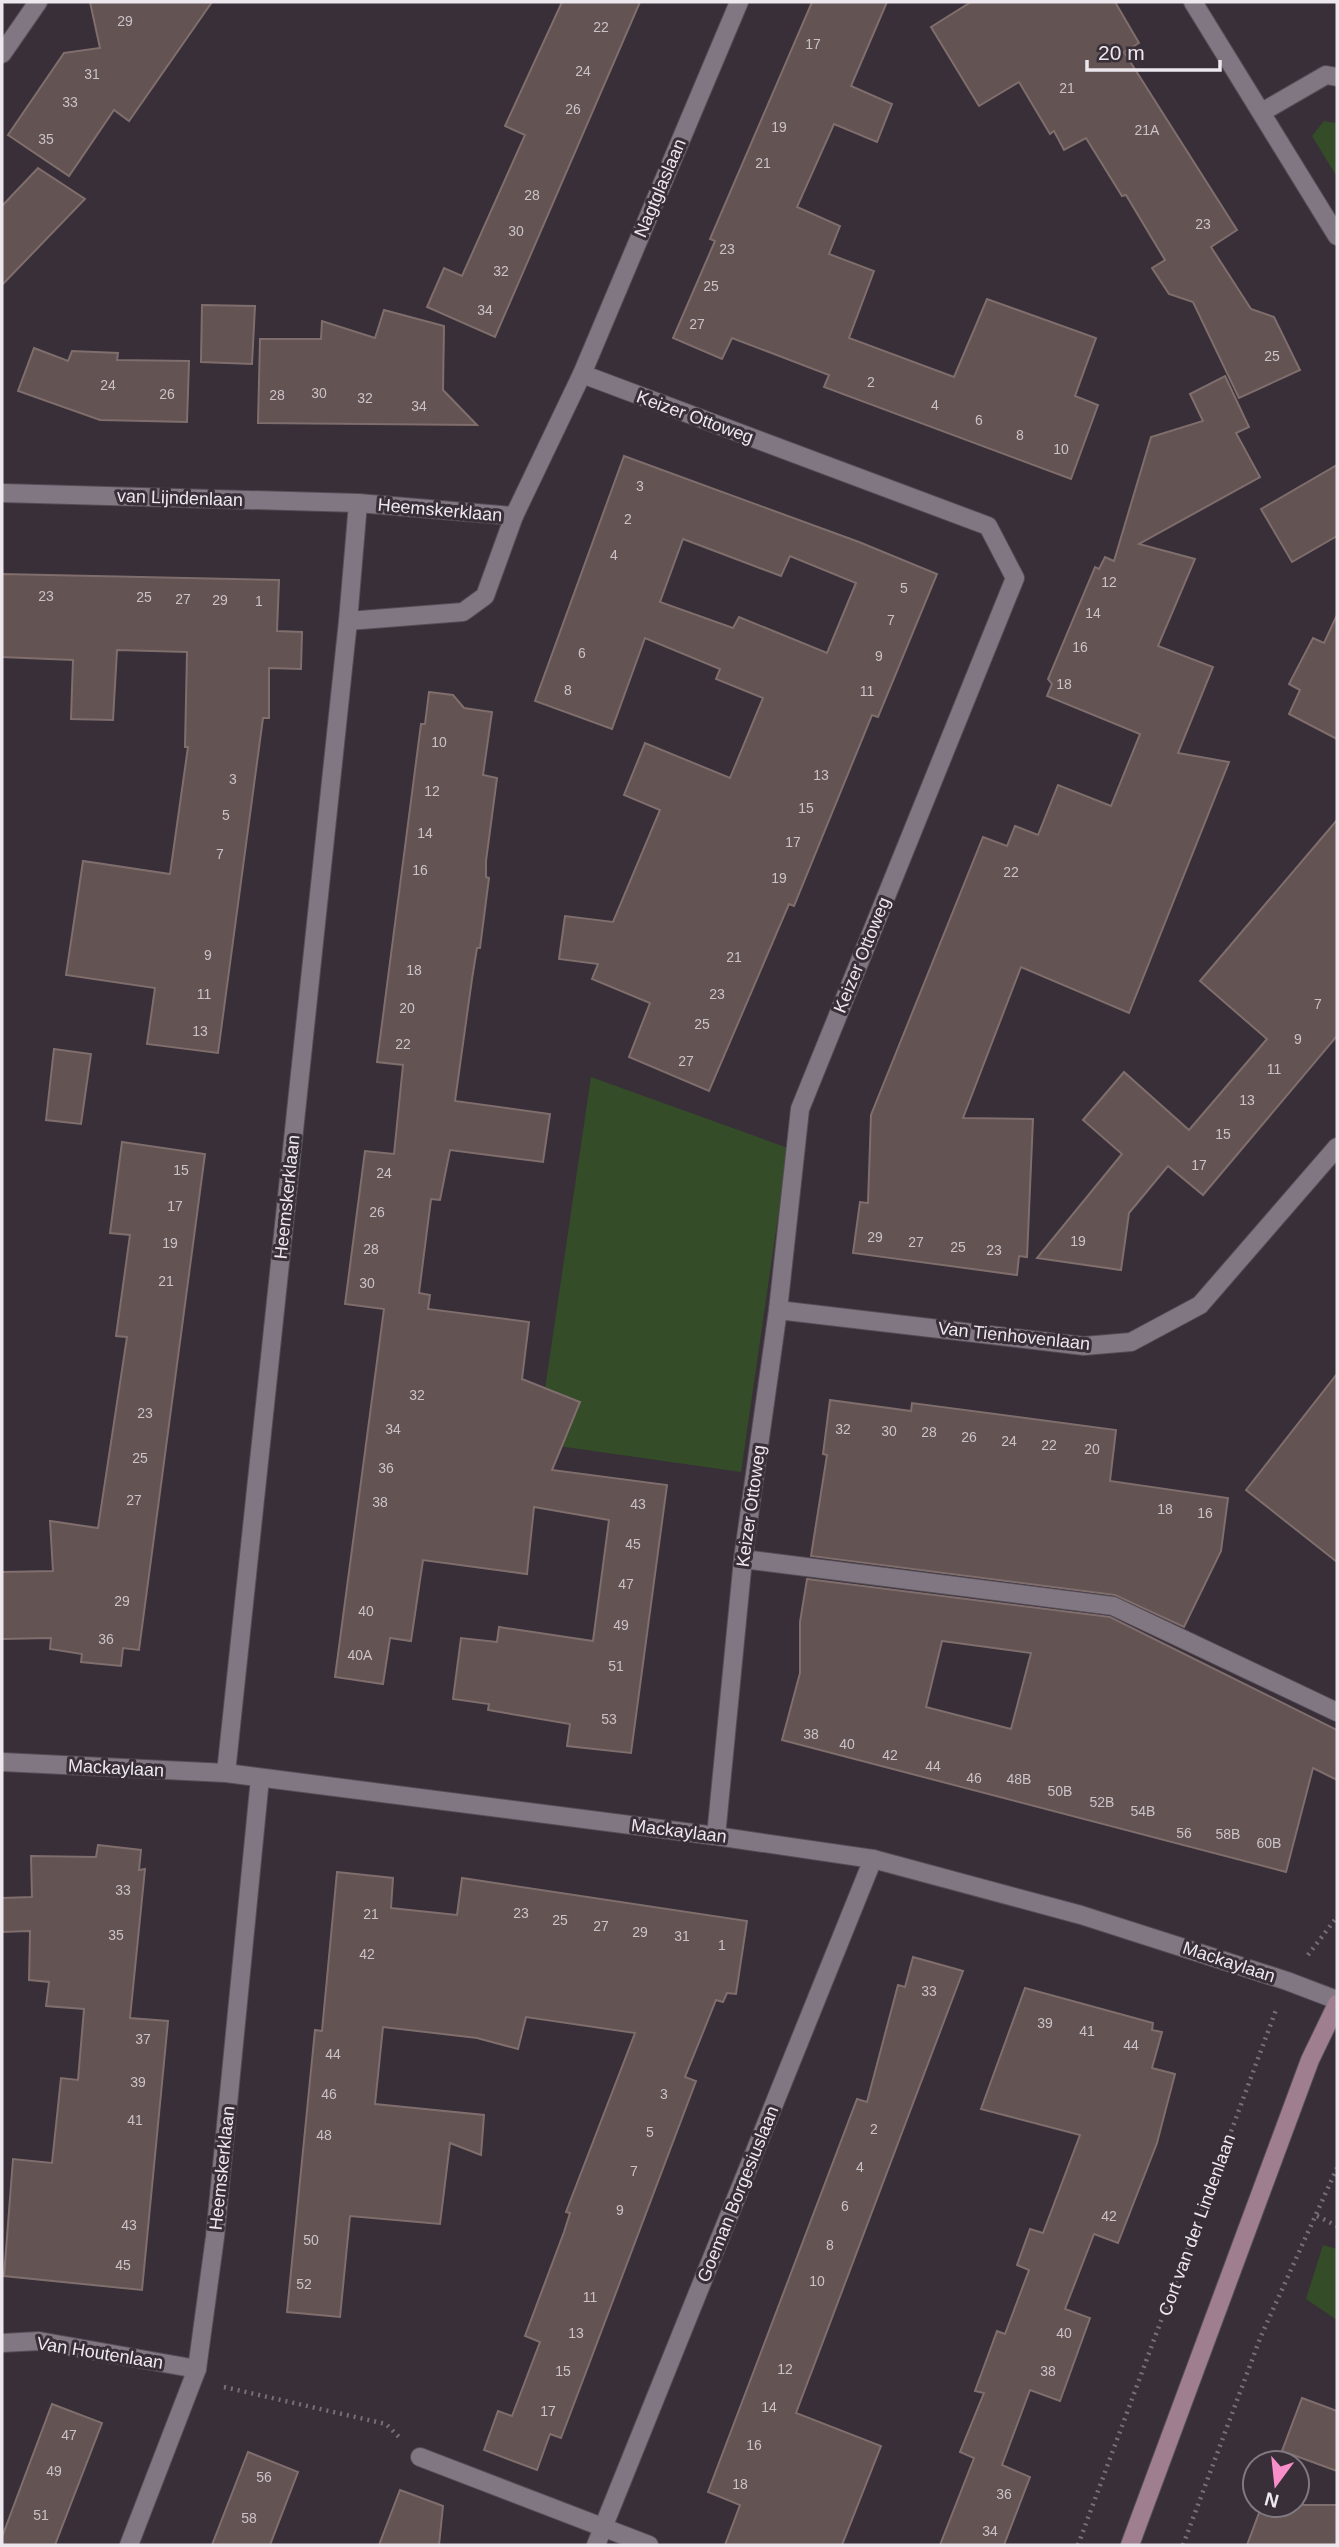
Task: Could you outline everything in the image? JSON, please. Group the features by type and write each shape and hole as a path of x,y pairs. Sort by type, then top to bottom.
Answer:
{"main road":[{"path":"1129,2545 1310,2060 1337,2002"}],"street":[{"path":"2,54 38,2"},
{"name":"Nagtglaslaan","path":"582,374 739,2"},
{"path":"1193,2 1337,236"},
{"path":"1262,112 1326,75 1337,76"},
{"name":"Heemskerklaan","path":"348,621 463,612 485,596 514,516 582,374"},
{"name":"Keizer Ottoweg","path":"582,374 988,526 1015,578 800,1109 778,1310 743,1559 716,1836"},
{"name":"van Lijndenlaan","path":"2,493 358,503"},
{"name":"Heemskerklaan","path":"226,1773 348,621 358,503 514,516"},
{"name":"Van Tienhovenlaan","path":"778,1310 1084,1346 1130,1342 1200,1305 1337,1147"},
{"path":"743,1559 1113,1606 1337,1712"},
{"name":"Mackaylaan","path":"2,1762 226,1773 716,1836 873,1859 1081,1915 1287,1981 1337,2002"},
{"name":"Heemskerklaan","path":"129,2545 197,2369 215,2237 260,1778"},
{"name":"Goeman Borgesiuslaan","path":"596,2545 873,1859"},
{"name":"Van Houtenlaan","path":"2,2343 39,2341 197,2369"},
{"path":"419,2457 649,2545"}],"path":[{"name":"Cort van der Lindenlaan","path":"1078,2545 1287,1981 1337,1917"},
{"path":"1183,2545 1261,2336 1337,2168"},
{"path":"1317,2217 1337,2225"},
{"path":"197,2369 224,2387 386,2424 419,2457"}],"green space":[{"path":"1324,121 1337,123 1337,177 1312,136"},
{"path":"591,1077 788,1148 741,1472 537,1443"},
{"path":"1323,2245 1337,2249 1337,2320 1306,2299"}],"building":[{"path":"90,2 212,2 129,121 114,110 69,176 8,135 64,53 100,48"},
{"path":"562,2 640,2 495,337 427,307 444,268 462,276 525,135 505,126"},
{"path":"812,2 887,2 851,86 892,104 877,142 834,124 797,207 840,226 829,254 874,271 849,338 954,377 987,299 1096,338 1075,396 1098,405 1071,479 824,387 829,375 732,338 722,359 673,338 715,241 710,239"},
{"path":"971,2 1115,2 1139,43 1124,52 1237,230 1211,247 1251,309 1274,317 1300,370 1239,398 1193,302 1169,294 1152,268 1165,260 1126,195 1122,196 1086,138 1064,150 1054,131 1050,134 1019,82 979,106 931,27"},
{"path":"38,168 85,199 2,285 2,206"},
{"path":"202,305 255,306 252,364 201,362"},
{"path":"384,310 444,326 443,390 477,425 258,423 260,339 321,339 322,321 375,338"},
{"path":"34,348 68,361 72,351 118,353 117,360 189,361 187,422 100,420 18,391"},
{"path":"1225,376 1249,427 1236,433 1260,477 1139,544 1195,559 1158,646 1213,667 1178,753 1229,762 1129,1013 1021,967 963,1118 1033,1119 1027,1257 1019,1256 1017,1275 853,1253 860,1202 868,1203 871,1115 983,837 1007,846 1015,826 1038,835 1058,785 1111,806 1140,734 1047,696 1052,684 1048,679 1095,567 1099,569 1105,557 1114,561 1151,437 1203,421 1190,394"},
{"path":"624,456 859,542 937,574 878,717 872,715 794,906 789,904 709,1091 629,1057 650,1003 592,979 598,964 559,959 565,916 613,922 660,810 624,795 645,743 730,778 763,698 716,679 720,669 645,638 612,729 535,701","holes":["683,539 781,576 790,556 856,583 827,653 739,617 733,628 660,602"]},
{"path":"1337,465 1337,536 1292,562 1261,509"},
{"path":"2,574 279,580 277,631 302,632 301,669 269,668 269,718 263,718 218,1053 147,1044 155,988 66,975 83,861 170,874 188,747 185,747 187,652 117,650 113,720 71,719 73,660 2,657"},
{"path":"1337,615 1337,739 1289,714 1300,690 1289,684 1313,638 1324,643"},
{"path":"429,692 453,695 464,708 492,712 483,775 497,778 486,861 486,877 489,878 480,948 477,948 455,1101 550,1114 543,1162 450,1150 440,1200 431,1199 419,1293 430,1295 428,1309 529,1322 522,1379 580,1402 552,1470 667,1485 631,1753 567,1746 570,1724 488,1710 489,1704 453,1699 461,1638 497,1642 499,1627 593,1641 609,1520 534,1507 527,1574 423,1560 411,1641 390,1638 383,1684 335,1677 384,1309 345,1304 365,1151 394,1154 403,1065 377,1062 421,724 425,724"},
{"path":"1337,820 1337,1036 1203,1195 1168,1166 1129,1213 1121,1270 1037,1258 1122,1154 1083,1120 1124,1072 1189,1130 1267,1039 1200,981"},
{"path":"54,1049 91,1054 81,1124 46,1120"},
{"path":"122,1142 205,1154 139,1650 123,1648 121,1666 81,1662 82,1654 50,1649 51,1638 2,1639 2,1572 53,1571 50,1521 98,1528 127,1337 116,1336 130,1235 110,1233"},
{"path":"1337,1374 1337,1562 1246,1490"},
{"path":"830,1400 911,1411 912,1403 1116,1430 1110,1481 1228,1498 1221,1551 1184,1627 1115,1595 811,1556 827,1455 823,1454"},
{"path":"807,1579 1110,1617 1337,1730 1337,1780 1313,1768 1286,1872 782,1740 800,1673 800,1622","holes":["942,1641 1031,1653 1011,1729 926,1707"]},
{"path":"98,1845 141,1850 139,1870 145,1869 130,2018 168,2021 142,2290 4,2276 13,2159 52,2163 61,2078 78,2080 84,2009 46,2006 49,1982 29,1980 30,1931 2,1932 2,1898 32,1897 31,1856 96,1857"},
{"path":"337,1872 393,1878 391,1908 457,1915 462,1878 747,1921 736,1994 727,1993 723,2002 716,2000 685,2077 696,2081 561,2438 550,2434 537,2470 484,2450 498,2411 512,2416 540,2342 525,2336 564,2232 570,2213 566,2212 635,2033 526,2017 518,2049 477,2038 383,2027 375,2104 484,2115 481,2155 450,2143 440,2224 350,2216 340,2317 287,2312 315,2030 322,2031"},
{"path":"913,1957 963,1971 796,2413 881,2446 842,2545 725,2545 740,2505 708,2492 857,2099 867,2102 898,1985 905,1987"},
{"path":"1025,1988 1153,2023 1152,2030 1162,2032 1152,2068 1175,2074 1157,2143 1118,2243 1094,2234 1065,2309 1090,2318 1060,2401 1030,2390 1002,2465 1030,2477 1004,2545 940,2545 974,2458 960,2452 984,2393 975,2391 997,2331 1005,2334 1029,2270 1017,2265 1030,2229 1043,2233 1080,2135 981,2109"},
{"path":"1302,2398 1337,2411 1337,2471 1311,2462 1311,2449 1283,2449"},
{"path":"52,2404 102,2423 55,2545 2,2545 2,2537"},
{"path":"248,2452 298,2472 270,2545 212,2545"},
{"path":"400,2490 443,2506 439,2545 379,2545"},
{"path":"1311,2505 1337,2505 1337,2545 1247,2545 1257,2519 1311,2519"}]}
